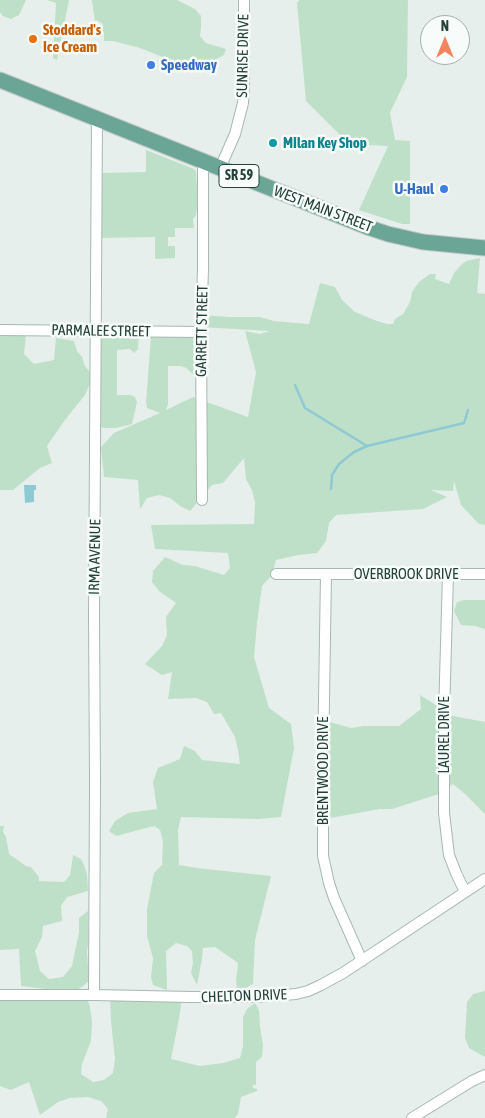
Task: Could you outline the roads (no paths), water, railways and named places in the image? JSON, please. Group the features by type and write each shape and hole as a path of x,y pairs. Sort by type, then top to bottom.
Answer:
{"main road":[{"name":"WEST MAIN STREET","path":"0,80 388,234 423,242 485,248"}],"street":[{"name":"SUNRISE DRIVE","path":"220,168 234,134 242,103 244,82 244,0"},
{"name":"IRMA AVENUE","path":"94,995 96,118"},
{"name":"GARRETT STREET","path":"202,500 203,162"},
{"name":"PARMALEE STREET","path":"0,330 201,332"},
{"name":"OVERBROOK DRIVE","path":"276,574 485,574"},
{"name":"BRENTWOOD DRIVE","path":"326,574 323,856 334,898 362,961"},
{"name":"LAUREL DRIVE","path":"448,574 444,715 444,813 449,855 466,892"},
{"name":"CHELTON DRIVE","path":"0,995 255,997 290,995 308,991 344,974 485,879"},
{"path":"412,1118 485,1075"}],"water":[{"path":"24,485 36,485 34,502 25,503"}],"waterway":[{"path":"295,385 305,408 367,446"},
{"path":"331,489 332,475 339,464 354,452 367,446 464,423 468,410"}],"place":[{"name":"Stoddard's Ice Cream","path":"33,39"},
{"name":"Speedway","path":"151,65"},
{"name":"MIlan Key Shop","path":"273,143"},
{"name":"U-Haul","path":"444,189"}]}
